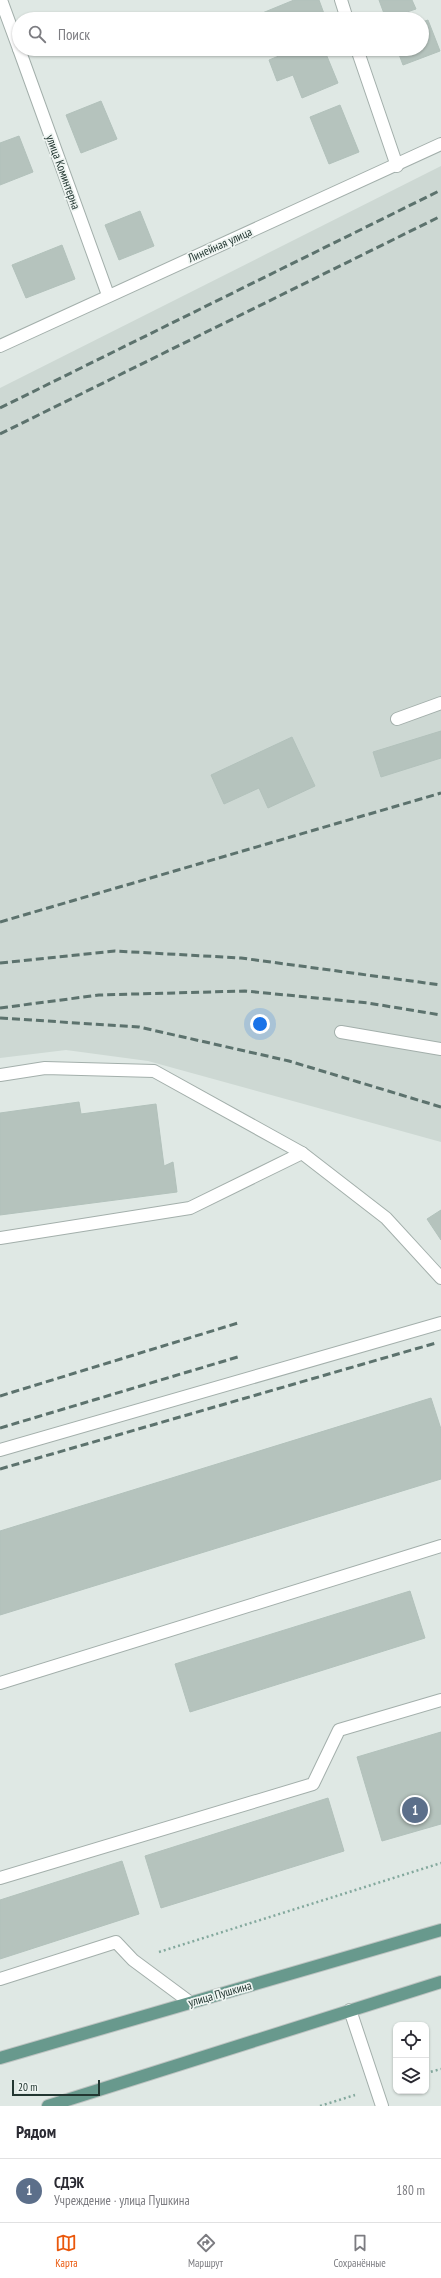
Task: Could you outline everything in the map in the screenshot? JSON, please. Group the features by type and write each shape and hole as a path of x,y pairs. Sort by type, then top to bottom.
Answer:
{"main road":[{"name":"улица Пушкина","path":"0,2058 441,1930"},
{"path":"48,2106 441,1982"}],"street":[{"name":"улица Коминтерна","path":"1,0 12,30"},
{"path":"341,0 345,12"},
{"name":"улица Коминтерна","path":"22,56 108,295"},
{"path":"360,56 397,166"},
{"name":"Линейная улица","path":"0,346 108,295 397,166 441,144"},
{"path":"397,719 441,703"},
{"path":"341,1032 441,1049"},
{"path":"0,1075 46,1068 154,1071 302,1153 386,1218 441,1278"},
{"path":"0,1238 190,1208 302,1153"},
{"path":"0,1450 441,1323"},
{"path":"0,1683 441,1546"},
{"path":"0,1878 313,1784 339,1730 441,1700"},
{"path":"0,1979 116,1942 133,1960 191,2003"},
{"path":"350,2010 382,2106"}],"path":[{"path":"133,1960 441,1863"},
{"path":"429,2072 441,2069"}],"shaded area":[{"path":"441,166 441,1142 148,1061 66,1050 0,1058 0,388"}],"building":[{"path":"294,0 319,0 323,12 265,12"},
{"path":"379,0 412,0 416,9 407,12 383,12"},
{"path":"429,23 440,51 429,55"},
{"path":"279,56 327,56 338,83 302,98 293,75 277,81 269,60"},
{"path":"400,56 427,56 403,65"},
{"path":"101,101 117,139 81,153 66,115"},
{"path":"340,105 359,152 329,164 310,117"},
{"path":"19,136 33,172 0,185 0,143"},
{"path":"140,211 154,246 119,260 105,225"},
{"path":"62,245 75,279 26,298 12,265"},
{"path":"441,731 441,758 381,777 373,752"},
{"path":"292,737 315,786 268,808 259,788 224,804 211,775"},
{"path":"79,1102 81,1114 156,1104 164,1166 173,1162 177,1192 0,1215 0,1113"},
{"path":"441,1210 441,1240 427,1219"},
{"path":"431,1398 441,1429 441,1479 0,1615 0,1531"},
{"path":"410,1591 425,1638 190,1712 175,1664"},
{"path":"441,1732 441,1824 382,1841 357,1757"},
{"path":"328,1798 344,1851 161,1908 145,1856"},
{"path":"122,1861 139,1914 0,1959 0,1900"}],"railway":[{"path":"0,408 441,190"},
{"path":"0,434 441,216"},
{"path":"0,922 441,793"},
{"path":"0,963 115,951 241,958 441,985"},
{"path":"0,1008 99,995 245,991 368,1003 441,1015"},
{"path":"0,1018 139,1027 289,1061 441,1107"},
{"path":"0,1396 238,1323"},
{"path":"0,1469 436,1343"},
{"path":"0,1428 241,1356"}],"place":[{"name":"СДЭК","path":"415,1810"}]}
